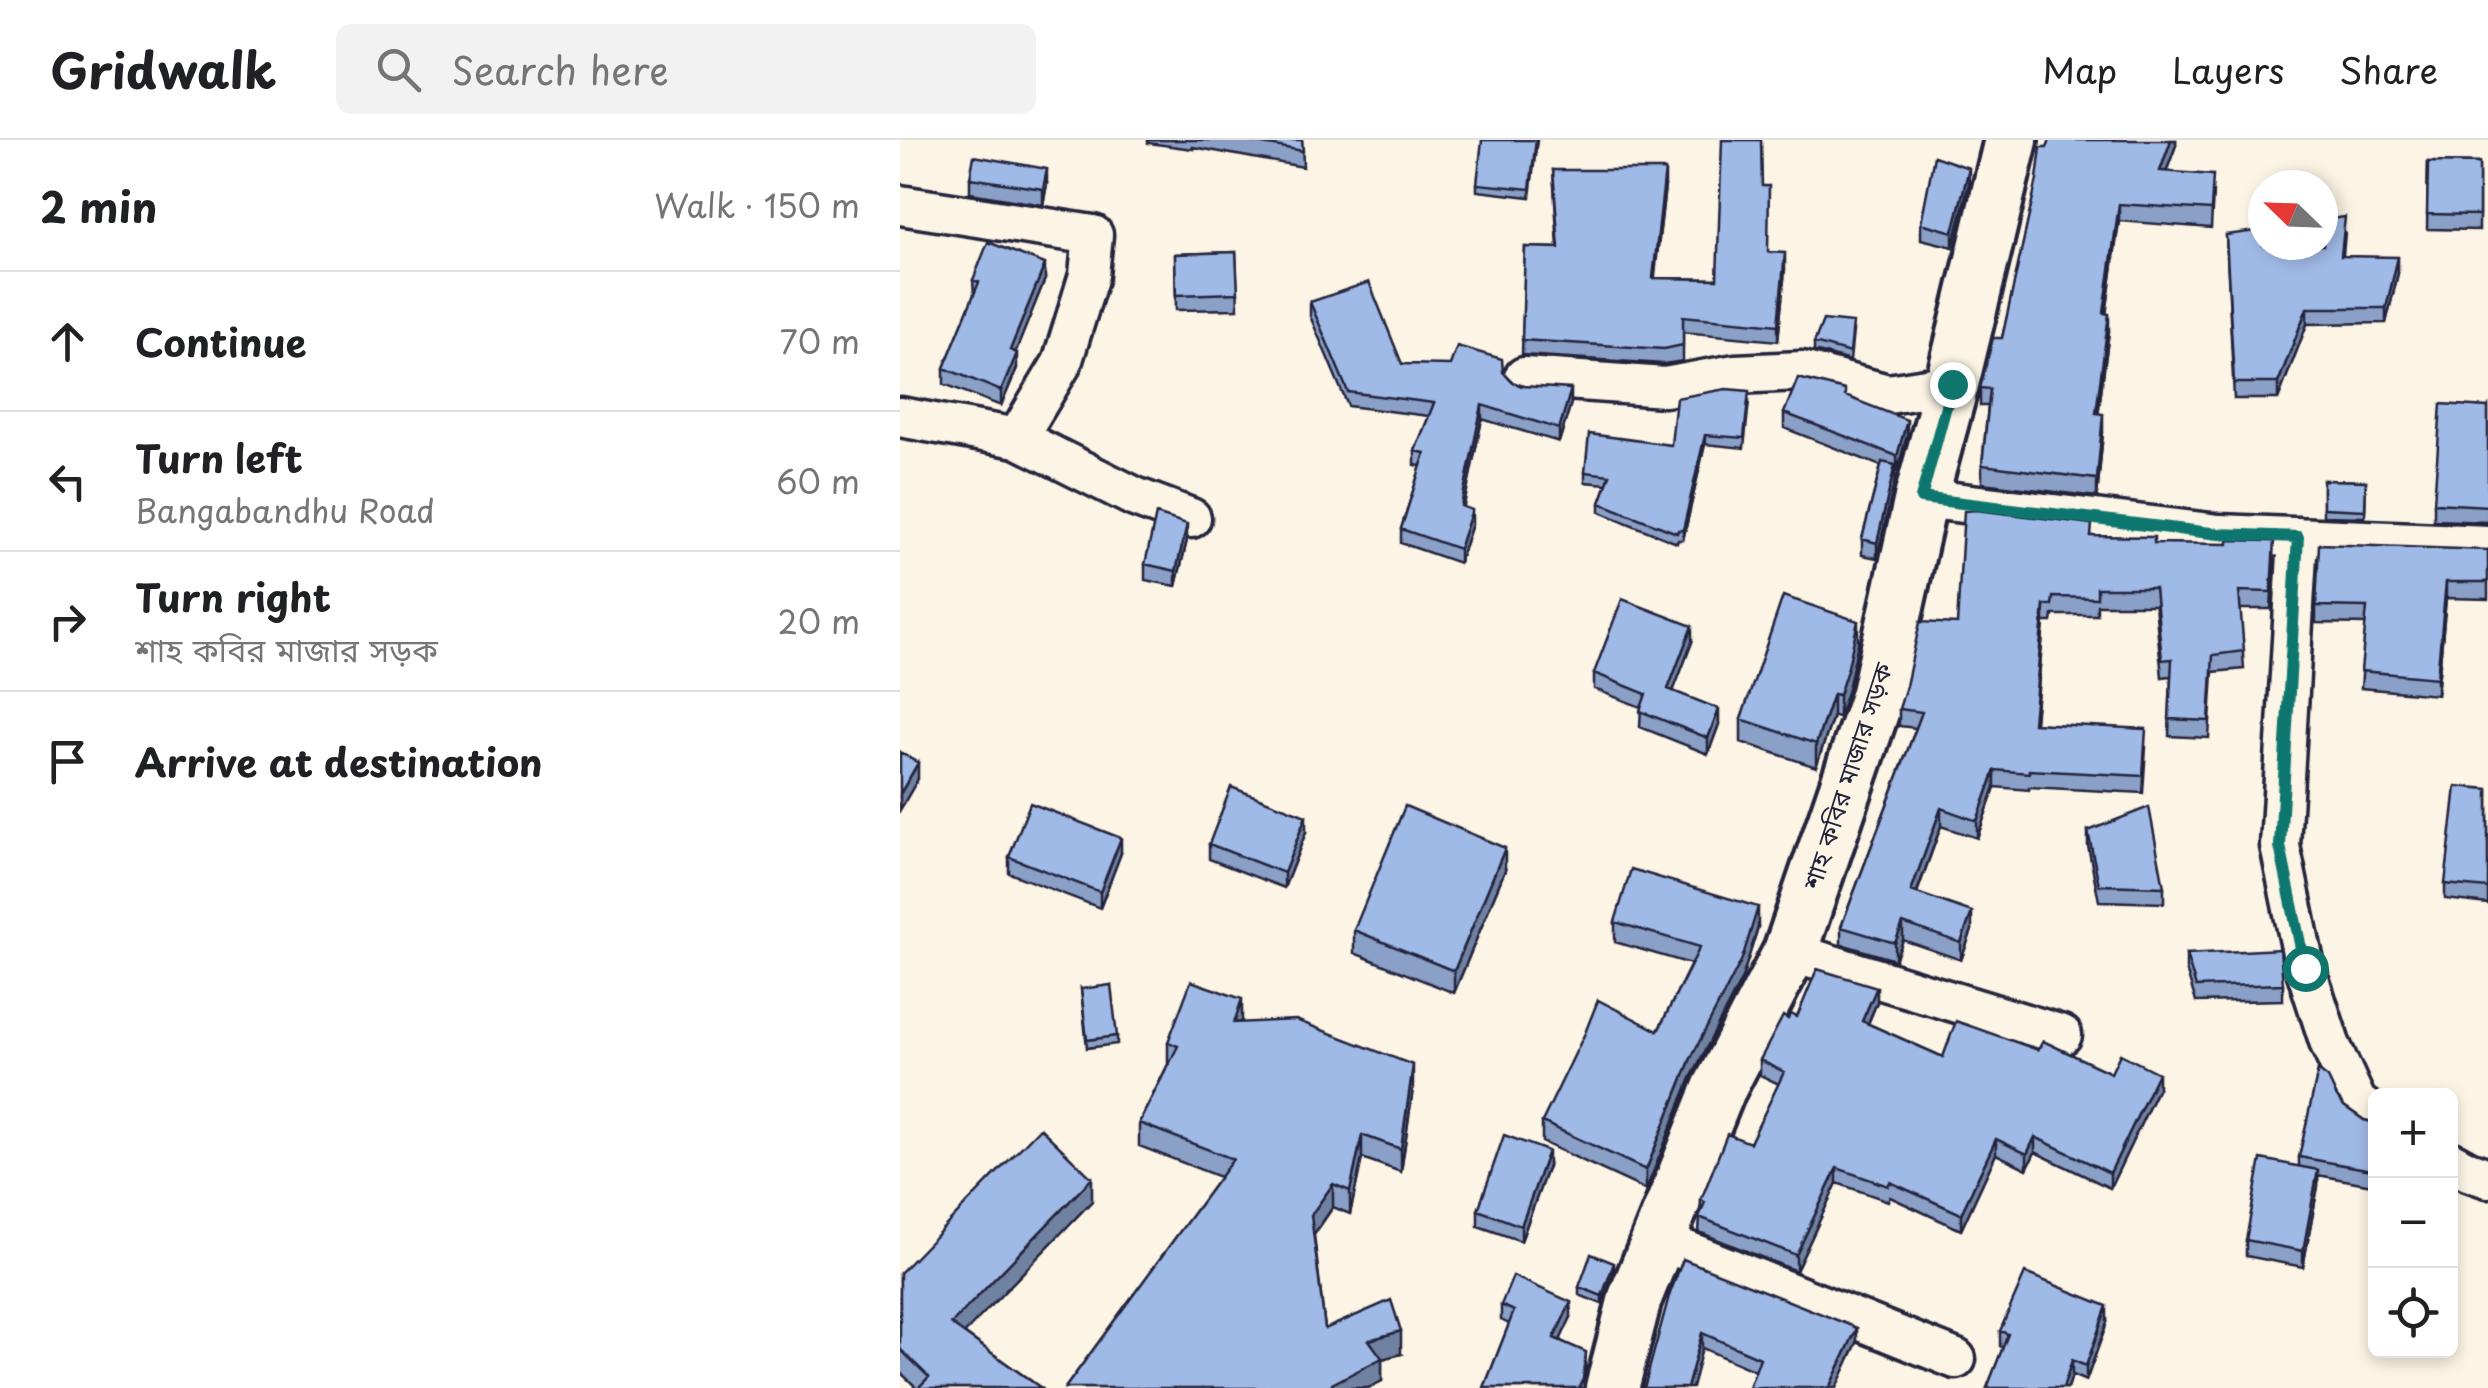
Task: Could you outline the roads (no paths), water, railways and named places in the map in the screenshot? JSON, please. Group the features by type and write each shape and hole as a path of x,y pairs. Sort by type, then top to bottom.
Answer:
{"street":[{"name":"শাহ কবির মাজার সড়ক","path":"1612,1388 1634,1298 1719,1089 1790,952 1877,697 1921,498 2012,140"},
{"path":"900,205 1093,235 1089,275 1062,363 1017,438"},
{"path":"1524,377 1665,387 1735,374 1802,371 1888,394 1952,384"},
{"path":"900,417 1017,438 1135,498 1191,518"},
{"path":"1921,498 2219,534 2488,545"},
{"path":"2298,537 2280,846 2305,968 2330,1044 2357,1103 2368,1111"},
{"path":"1790,952 2062,1036"},
{"path":"2458,1165 2488,1178"},
{"path":"1657,1240 1956,1359"}]}
